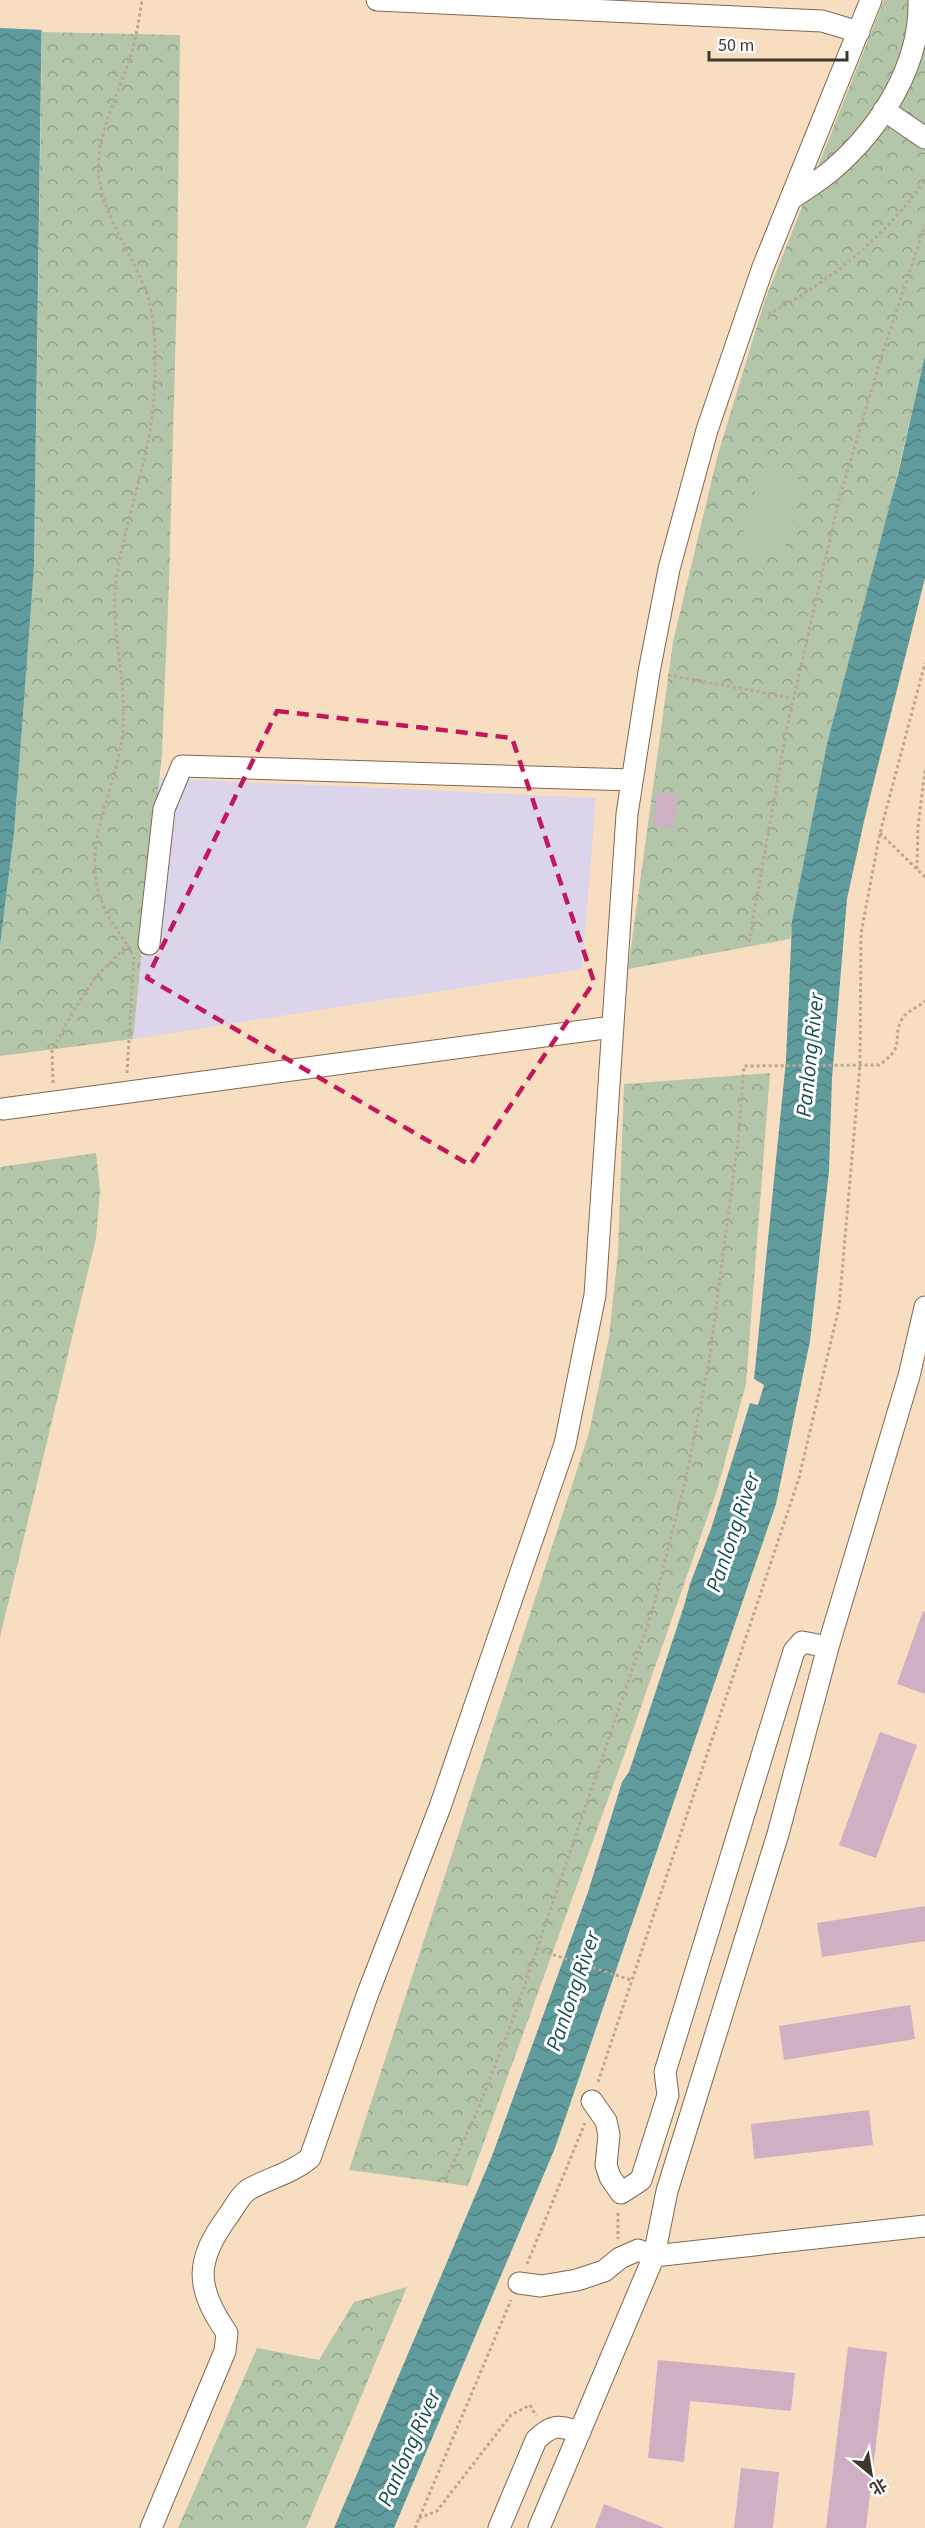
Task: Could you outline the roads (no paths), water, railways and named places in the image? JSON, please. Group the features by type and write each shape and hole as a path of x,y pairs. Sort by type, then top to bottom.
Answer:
{"street":[{"path":"377,0 822,21 859,32"},
{"path":"151,2528 225,2352 227,2333 210,2309 201,2281 212,2238 246,2191 298,2168 310,2158 368,1993 440,1807 565,1444 595,1294 627,814 649,672 669,569 707,430 763,267 871,0"},
{"path":"791,199 831,170 863,139 890,102 910,58 920,18 919,0"},
{"path":"884,110 925,138"},
{"path":"149,944 164,809 182,766 632,780"},
{"path":"3,1109 612,1027"},
{"path":"539,2528 654,2256 667,2191 778,1834 828,1647 909,1376 925,1307"},
{"path":"592,2101 606,2121 609,2135 606,2165 621,2193 641,2180 668,2095 665,2072 794,1651 802,1642 828,1647"},
{"path":"664,2107 690,2116"},
{"path":"519,2283 541,2286 578,2280 604,2271 638,2250 654,2256 925,2226"},
{"path":"499,2528 536,2440 547,2429 558,2426 580,2432"}],"water":[{"path":"0,0 42,0 34,566 14,832 0,945"},
{"name":"Panlong River","path":"925,355 925,578 865,817 847,899 832,1078 829,1171 810,1341 776,1504 555,2148 394,2528 334,2528 492,2156 588,1892 622,1782 629,1772 690,1584 711,1529 750,1403 758,1405 764,1385 754,1379 786,1060 792,922 827,744 899,470"}]}
